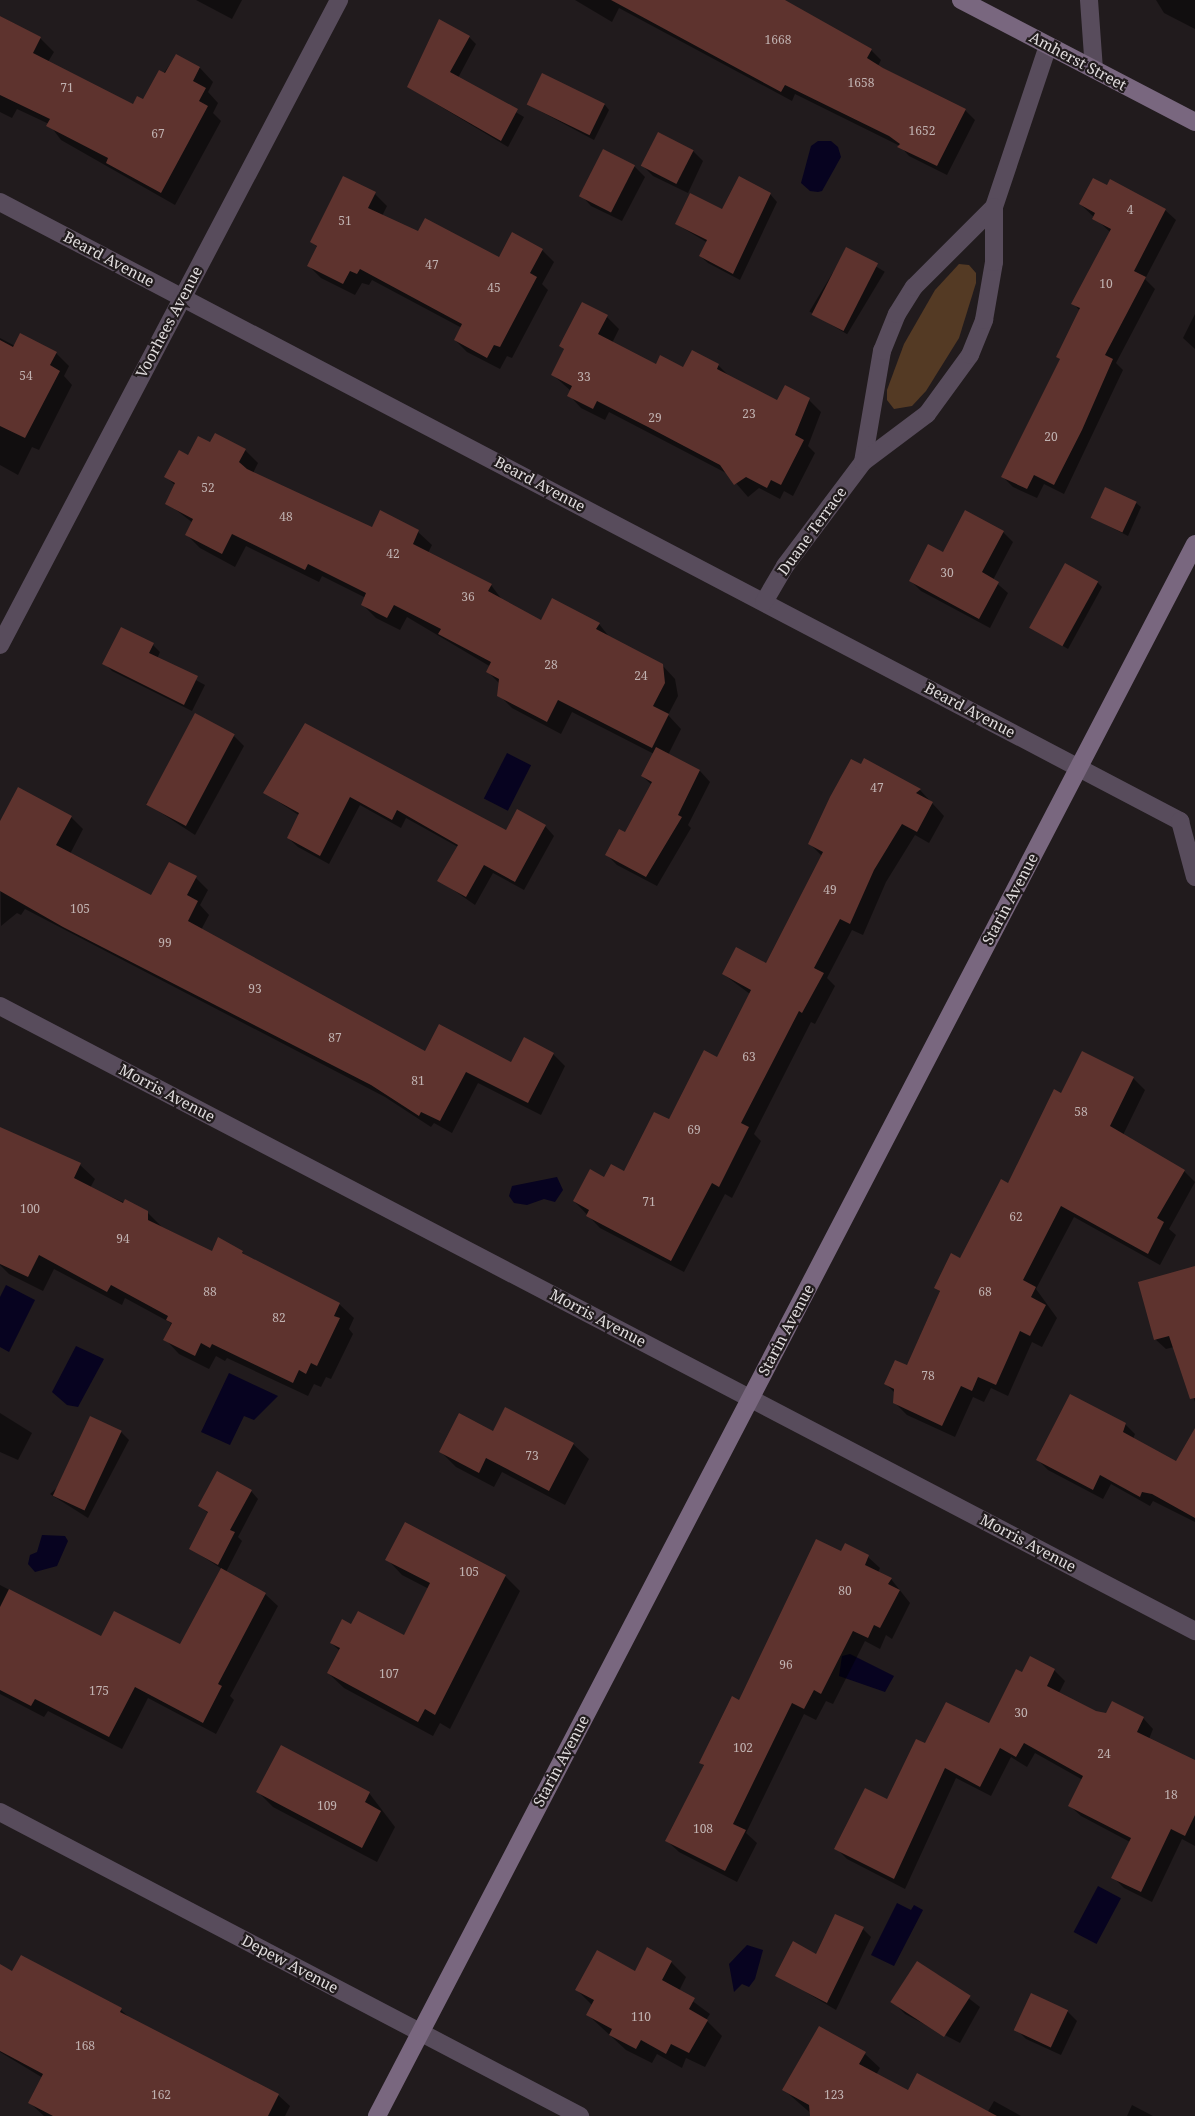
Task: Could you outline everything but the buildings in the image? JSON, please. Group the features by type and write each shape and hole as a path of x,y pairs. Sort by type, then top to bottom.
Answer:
{"street":[{"name":"Voorhees Avenue","path":"0,645 339,0"},
{"name":"Amherst Street","path":"961,0 1195,122"},
{"path":"1089,0 1094,69"},
{"name":"Duane Terrace","path":"764,602 785,566 863,462 927,414 970,355 984,320 994,262 994,207 1048,46"},
{"name":"Beard Avenue","path":"0,202 1180,821 1195,877"},
{"name":"Duane Terrace","path":"863,462 882,351 897,314 914,287 994,207"},
{"name":"Starin Avenue","path":"376,2116 1195,544"},
{"name":"Morris Avenue","path":"0,1006 1195,1631"},
{"name":"Depew Avenue","path":"0,1812 580,2116"}],"shaded area":[{"path":"959,264 969,265 976,273 976,283 959,338 926,391 912,406 894,409 887,400 887,390 904,344 935,290"}],"water":[{"path":"818,141 831,141 838,147 841,157 822,191 818,192 810,191 801,183 811,146"},
{"path":"507,753 531,765 508,811 484,798"},
{"path":"557,1177 563,1190 555,1202 544,1199 527,1205 514,1203 509,1196 512,1186"},
{"path":"6,1285 35,1300 9,1352 0,1347 0,1297"},
{"path":"76,1346 104,1359 78,1407 67,1405 52,1392"},
{"path":"229,1373 278,1396 254,1420 244,1416 230,1445 201,1432"},
{"path":"42,1535 65,1536 68,1541 57,1566 35,1572 28,1564 30,1555 37,1552"},
{"path":"850,1654 894,1676 885,1692 839,1676 842,1656"},
{"path":"1098,1886 1121,1898 1097,1944 1074,1932"},
{"path":"897,1903 911,1910 914,1905 923,1910 894,1966 871,1955"},
{"path":"747,1945 763,1950 755,1979 749,1987 742,1984 734,1992 729,1964"}]}
